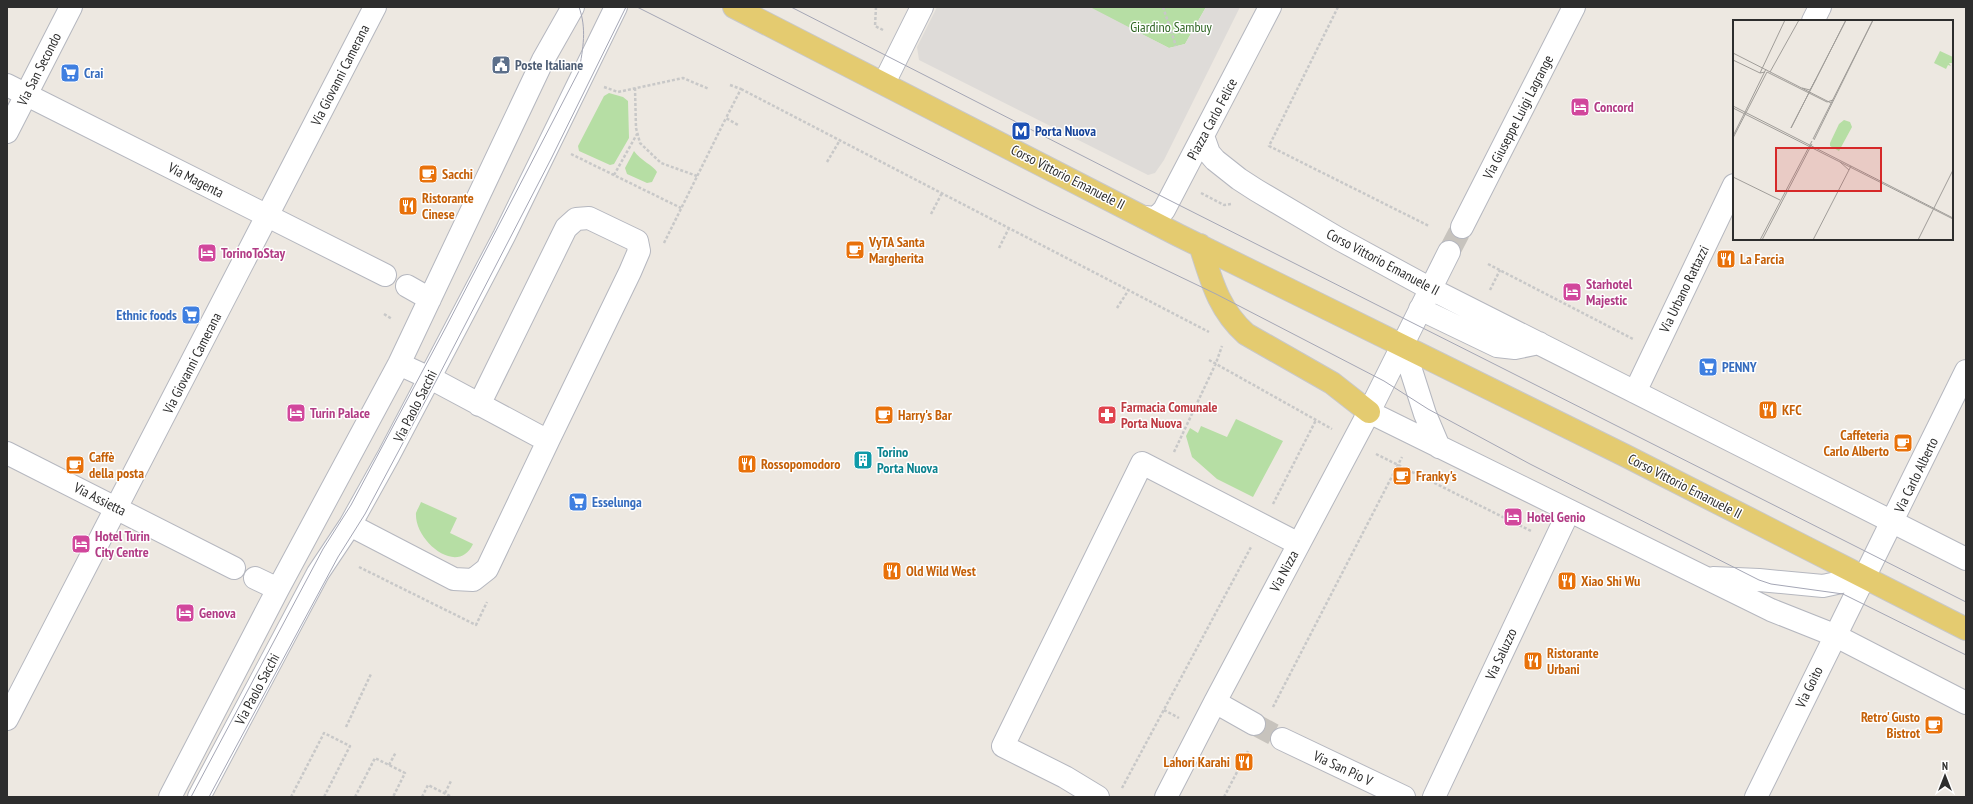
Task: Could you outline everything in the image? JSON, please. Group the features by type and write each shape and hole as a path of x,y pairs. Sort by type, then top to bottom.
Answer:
{"main road":[{"name":"Corso Vittorio Emanuele II","path":"734,7 1144,217 1624,455 1966,629"},
{"path":"1200,245 1216,294 1228,315 1236,325 1246,334 1332,383 1368,412"}],"street":[{"name":"Via San Secondo","path":"7,132 17,90 71,7"},
{"name":"Via Giovanni Camerana","path":"7,719 375,7"},
{"name":"Via Paolo Sacchi","path":"170,797 278,589 398,364 543,60 573,7"},
{"name":"Via Paolo Sacchi","path":"200,797 318,573 350,525 429,378 511,222 616,7"},
{"path":"884,83 922,7"},
{"name":"Piazza Carlo Felice","path":"1144,217 1156,218 1164,210 1270,7"},
{"name":"Via Giuseppe Luigi Lagrange","path":"1462,226 1574,7"},
{"path":"1814,20 1820,7"},
{"name":"Via Magenta","path":"17,90 385,275"},
{"name":"Corso Vittorio Emanuele II","path":"1203,136 1209,154 1214,160 1256,190 1339,239 1429,288 1966,559"},
{"name":"Via Urbano Rattazzi","path":"1635,392 1733,187"},
{"path":"350,525 454,579 473,580 487,569 639,251 637,241 589,218 576,219 566,228 479,405"},
{"path":"1440,447 1426,414 1403,346 1429,288 1449,252"},
{"path":"407,286 430,299"},
{"name":"Corso Vittorio Emanuele II","path":"1420,309 1497,346 1515,348 1539,343"},
{"name":"Via Nizza","path":"1166,797 1214,702 1403,346"},
{"path":"398,364 429,378 548,440"},
{"name":"Via Carlo Alberto","path":"1864,577 1893,522 1966,371"},
{"path":"1368,412 1772,610 1834,635 1966,703"},
{"name":"Via Assietta","path":"7,453 234,568"},
{"path":"1098,797 1061,785 1003,746 1142,463 1298,544"},
{"name":"Via Saluzzo","path":"1434,797 1569,511"},
{"path":"1706,577 1741,578 1823,586 1864,577"},
{"name":"Via Goito","path":"1756,797 1834,635 1864,577"},
{"path":"255,578 278,589"},
{"path":"1214,702 1263,717"},
{"name":"Via San Pio V","path":"1282,739 1404,797"}],"path":[{"path":"1164,7 1176,46"},
{"path":"1338,7 1269,146 1429,226"},
{"path":"600,86 618,92 683,78 709,89"},
{"path":"730,85 741,89 840,140 1211,333"},
{"path":"636,88 637,133 640,143 660,163 697,176"},
{"path":"738,125 726,118 741,89"},
{"path":"614,175 637,133"},
{"path":"827,162 840,140"},
{"path":"567,152 681,208"},
{"path":"931,214 942,194"},
{"path":"999,248 1008,228"},
{"path":"1488,264 1639,342"},
{"path":"1488,294 1500,270"},
{"path":"1117,308 1128,291"},
{"path":"384,314 393,319"},
{"path":"1165,474 1216,363 1224,340"},
{"path":"1121,790 1263,525 1316,420 1209,360"},
{"path":"1371,451 1531,532"},
{"path":"1263,717 1406,452"},
{"path":"359,567 476,625"},
{"path":"346,727 370,674"},
{"path":"291,797 324,733 350,746 324,797"},
{"path":"389,765 396,752"},
{"path":"1224,797 1248,752"},
{"path":"355,797 375,758 405,773 393,797"},
{"path":"445,793 451,781"},
{"path":"422,797 428,785 452,797"}],"green space":[{"name":"Giardino Sambuy","path":"1088,7 1206,7 1185,44 1169,48"},
{"path":"609,93 623,97 628,101 629,138 614,164 610,165 579,151 578,146 604,96"},
{"path":"634,151 657,172 652,182 647,183 627,174 625,168"},
{"path":"1236,419 1283,441 1253,497 1217,479 1192,457 1186,436 1190,428 1198,433 1201,426 1227,437"},
{"path":"421,502 457,518 450,533 473,544 466,553 457,557 448,556 429,544 417,524 416,513"}],"shaded area":[{"path":"937,7 1090,7 1169,48 1185,44 1206,7 1240,7 1164,160 1155,173 1148,175 919,60 917,47"}],"tunnel":[{"path":"1449,252 1462,227"},
{"path":"1254,724 1282,739"}],"tram line":[{"path":"191,797 323,549 351,505 446,327 579,71 584,31 579,7"},
{"path":"209,797 338,557 365,514 436,381 551,159 626,7"},
{"path":"637,7 1039,209 1216,294 1384,381 1428,409 1530,464 1759,580 1771,584 1843,594 1966,655"},
{"path":"791,7 1169,200 1966,602"}],"place":[{"name":"Poste Italiane","path":"501,65"},
{"name":"Crai","path":"70,73"},
{"name":"Concord","path":"1580,107"},
{"name":"Porta Nuova","path":"1021,131"},
{"name":"Sacchi","path":"428,174"},
{"name":"Ristorante Cinese","path":"408,206"},
{"name":"VyTA Santa Margherita","path":"855,250"},
{"name":"TorinoToStay","path":"207,253"},
{"name":"La Farcia","path":"1726,259"},
{"name":"Starhotel Majestic","path":"1572,292"},
{"name":"Ethnic foods","path":"191,315"},
{"name":"PENNY","path":"1708,367"},
{"name":"KFC","path":"1768,410"},
{"name":"Turin Palace","path":"296,413"},
{"name":"Harry's Bar","path":"884,415"},
{"name":"Farmacia Comunale Porta Nuova","path":"1107,415"},
{"name":"Caffeteria Carlo Alberto","path":"1903,443"},
{"name":"Torino Porta Nuova","path":"863,460"},
{"name":"Rossopomodoro","path":"747,464"},
{"name":"Caffè della posta","path":"75,465"},
{"name":"Franky's","path":"1402,476"},
{"name":"Esselunga","path":"578,502"},
{"name":"Hotel Genio","path":"1513,517"},
{"name":"Hotel Turin City Centre","path":"81,544"},
{"name":"Old Wild West","path":"892,571"},
{"name":"Xiao Shi Wu","path":"1567,581"},
{"name":"Genova","path":"185,613"},
{"name":"Ristorante Urbani","path":"1533,661"},
{"name":"Retro' Gusto Bistrot","path":"1934,725"},
{"name":"Lahori Karahi","path":"1244,762"}]}
